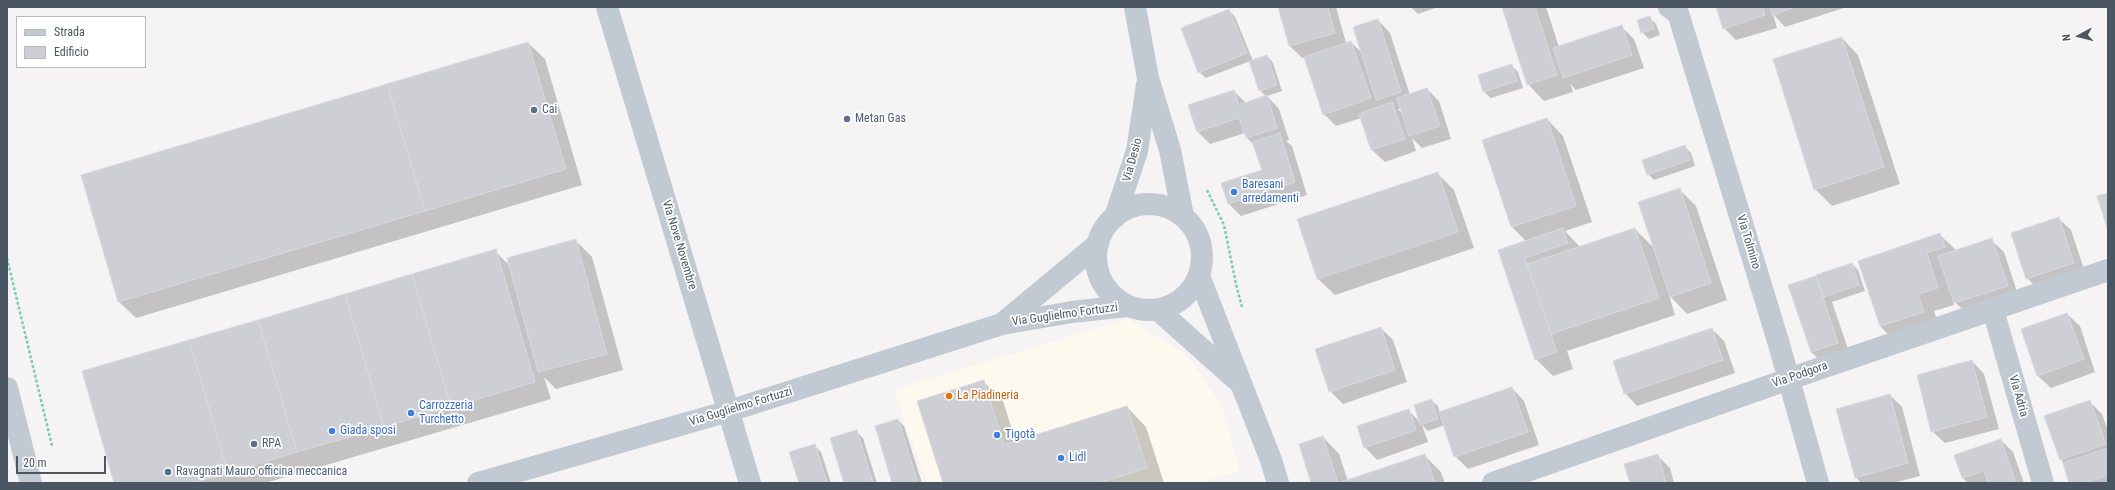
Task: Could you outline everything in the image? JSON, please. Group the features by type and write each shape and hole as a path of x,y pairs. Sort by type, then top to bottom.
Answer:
{"street":[{"name":"Via Nove Novembre","path":"607,7 750,483"},
{"name":"Via Desio","path":"1136,7 1148,78 1170,150 1183,216"},
{"name":"Via Tolmino","path":"1669,7 1678,13 1789,379 1818,483"},
{"name":"Via Desio","path":"1115,217 1138,151 1148,78"},
{"path":"1149,204 1167,207 1183,216 1194,228 1200,244 1202,260 1199,276 1190,292 1175,304 1158,310 1142,310 1127,306 1112,295 1102,280 1096,263 1098,244 1104,229 1115,217 1131,208 1149,204"},
{"name":"Via Guglielmo Fortuzzi","path":"1002,324 1098,244"},
{"name":"Via Podgora","path":"1494,483 1789,379 2108,270"},
{"path":"1199,276 1243,386 1271,460 1278,483"},
{"name":"Via Guglielmo Fortuzzi","path":"478,483 729,412 1002,324 1072,312 1127,306"},
{"path":"1158,310 1243,386"},
{"name":"Via Adria","path":"1994,310 2043,483"},
{"path":"7,388 31,483"}],"path":[{"path":"1204,184 1224,225 1236,284 1244,314"},
{"path":"7,258 53,452"}],"shaded area":[{"path":"1128,319 1186,354 1221,404 1240,471 1198,483 927,483 893,390"}],"building":[{"path":"1278,7 1328,7 1335,33 1289,46"},
{"path":"1502,7 1535,7 1557,75 1527,85"},
{"path":"1716,7 1763,7 1765,15 1723,29"},
{"path":"1770,7 1796,7 1772,15"},
{"path":"1229,9 1247,53 1198,73 1181,28"},
{"path":"1650,16 1654,29 1641,33 1637,20"},
{"path":"1378,19 1401,92 1376,100 1353,27"},
{"path":"1622,25 1632,55 1563,78 1553,48"},
{"path":"1842,37 1884,167 1814,190 1773,59"},
{"path":"1351,41 1371,98 1323,115 1304,57"},
{"path":"528,42 566,169 425,211 387,84"},
{"path":"1267,55 1277,85 1259,91 1249,61"},
{"path":"1512,64 1517,81 1483,92 1478,75"},
{"path":"387,84 425,211 118,302 81,175"},
{"path":"1427,88 1440,126 1409,136 1397,98"},
{"path":"1234,90 1239,105 1267,95 1277,128 1246,138 1239,118 1197,132 1188,105"},
{"path":"1392,102 1405,139 1371,150 1359,114"},
{"path":"1547,118 1576,206 1511,227 1482,140"},
{"path":"1280,133 1295,182 1228,204 1221,183 1262,170 1252,142"},
{"path":"1685,145 1690,160 1647,175 1642,160"},
{"path":"1438,172 1458,232 1317,279 1297,219"},
{"path":"1680,188 1711,283 1670,297 1638,202"},
{"path":"2108,193 2108,231 2097,196"},
{"path":"2059,217 2074,263 2026,279 2011,233"},
{"path":"1563,228 1568,243 1525,258 1557,352 1535,360 1498,250"},
{"path":"1635,228 1659,298 1551,334 1527,264"},
{"path":"1940,233 1945,247 1927,253 1938,288 1918,294 1924,312 1880,326 1858,261"},
{"path":"1992,238 2008,286 1954,303 1938,256"},
{"path":"576,239 607,354 538,372 507,258"},
{"path":"496,249 535,382 451,407 412,274"},
{"path":"1852,263 1859,285 1823,297 1816,275"},
{"path":"412,274 451,407 384,427 345,294"},
{"path":"1816,276 1838,343 1811,352 1788,285"},
{"path":"345,294 384,427 297,452 258,320"},
{"path":"2067,313 2084,359 2037,376 2021,329"},
{"path":"258,320 297,452 228,473 189,340"},
{"path":"1381,327 1395,370 1329,392 1315,349"},
{"path":"1712,328 1723,360 1624,394 1613,361"},
{"path":"189,340 228,473 193,483 114,483 82,371"},
{"path":"1972,360 1987,417 1931,432 1917,375"},
{"path":"984,380 1004,445 1127,406 1147,468 1100,483 943,483 917,401"},
{"path":"1512,387 1528,432 1454,457 1439,412"},
{"path":"1890,394 1908,463 1855,478 1836,409"},
{"path":"1432,399 1438,419 1420,425 1414,405"},
{"path":"2090,400 2106,444 2060,460 2044,416"},
{"path":"1409,409 1416,430 1364,448 1357,426"},
{"path":"898,419 918,483 892,483 875,426"},
{"path":"857,430 873,483 844,483 830,438"},
{"path":"1323,436 1338,483 1311,483 1299,444"},
{"path":"2001,439 2016,483 1988,483 1984,471 1962,478 1954,455"},
{"path":"815,444 827,483 799,483 789,452"},
{"path":"2108,448 2108,475 2085,483 2069,483 2063,463"},
{"path":"1425,454 1435,483 1338,483"},
{"path":"1658,454 1666,483 1630,483 1624,464"}],"place":[{"name":"Cai","path":"534,110"},
{"name":"Metan Gas","path":"847,119"},
{"name":"Baresani arredamenti","path":"1234,192"},
{"name":"La Piadineria","path":"949,396"},
{"name":"Carrozzeria Turchetto","path":"411,413"},
{"name":"Giada sposi","path":"332,431"},
{"name":"Tigotà","path":"997,435"},
{"name":"RPA","path":"254,444"},
{"name":"Lidl","path":"1061,458"},
{"name":"Ravagnati Mauro officina meccanica","path":"168,472"}]}
